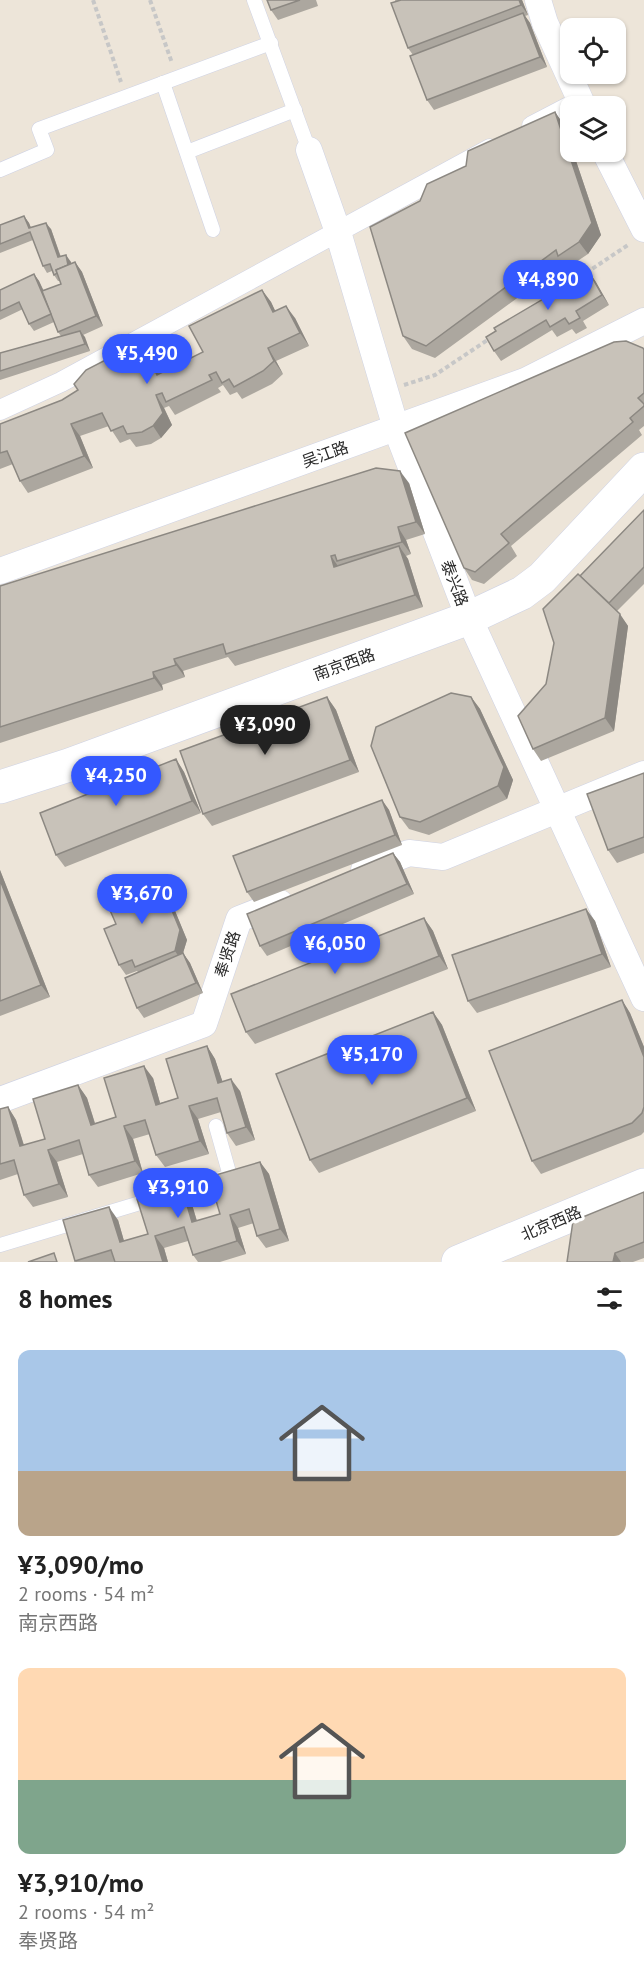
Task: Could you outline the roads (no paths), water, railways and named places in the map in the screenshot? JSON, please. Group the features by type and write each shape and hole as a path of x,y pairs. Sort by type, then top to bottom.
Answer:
{"main road":[{"name":"南京西路","path":"0,787 69,765 469,618 522,593 542,578 644,469"},
{"name":"北京西路","path":"458,1262 644,1185"}],"street":[{"path":"538,0 545,23 577,96"},
{"path":"0,410 61,382 511,138 560,114"},
{"name":"泰兴路","path":"309,150 338,232 396,428 469,618 644,998"},
{"path":"609,162 639,235"},
{"name":"吴江路","path":"0,571 525,381 644,321"},
{"path":"345,878 409,853 443,857 644,774"},
{"name":"奉贤路","path":"0,1100 204,1024 239,918 302,894"}],"lane":[{"path":"254,0 309,150"},
{"path":"0,170 47,150 39,129 271,43"},
{"path":"163,83 213,231"},
{"path":"187,152 295,110"},
{"path":"0,1245 230,1176 216,1126"}]}
